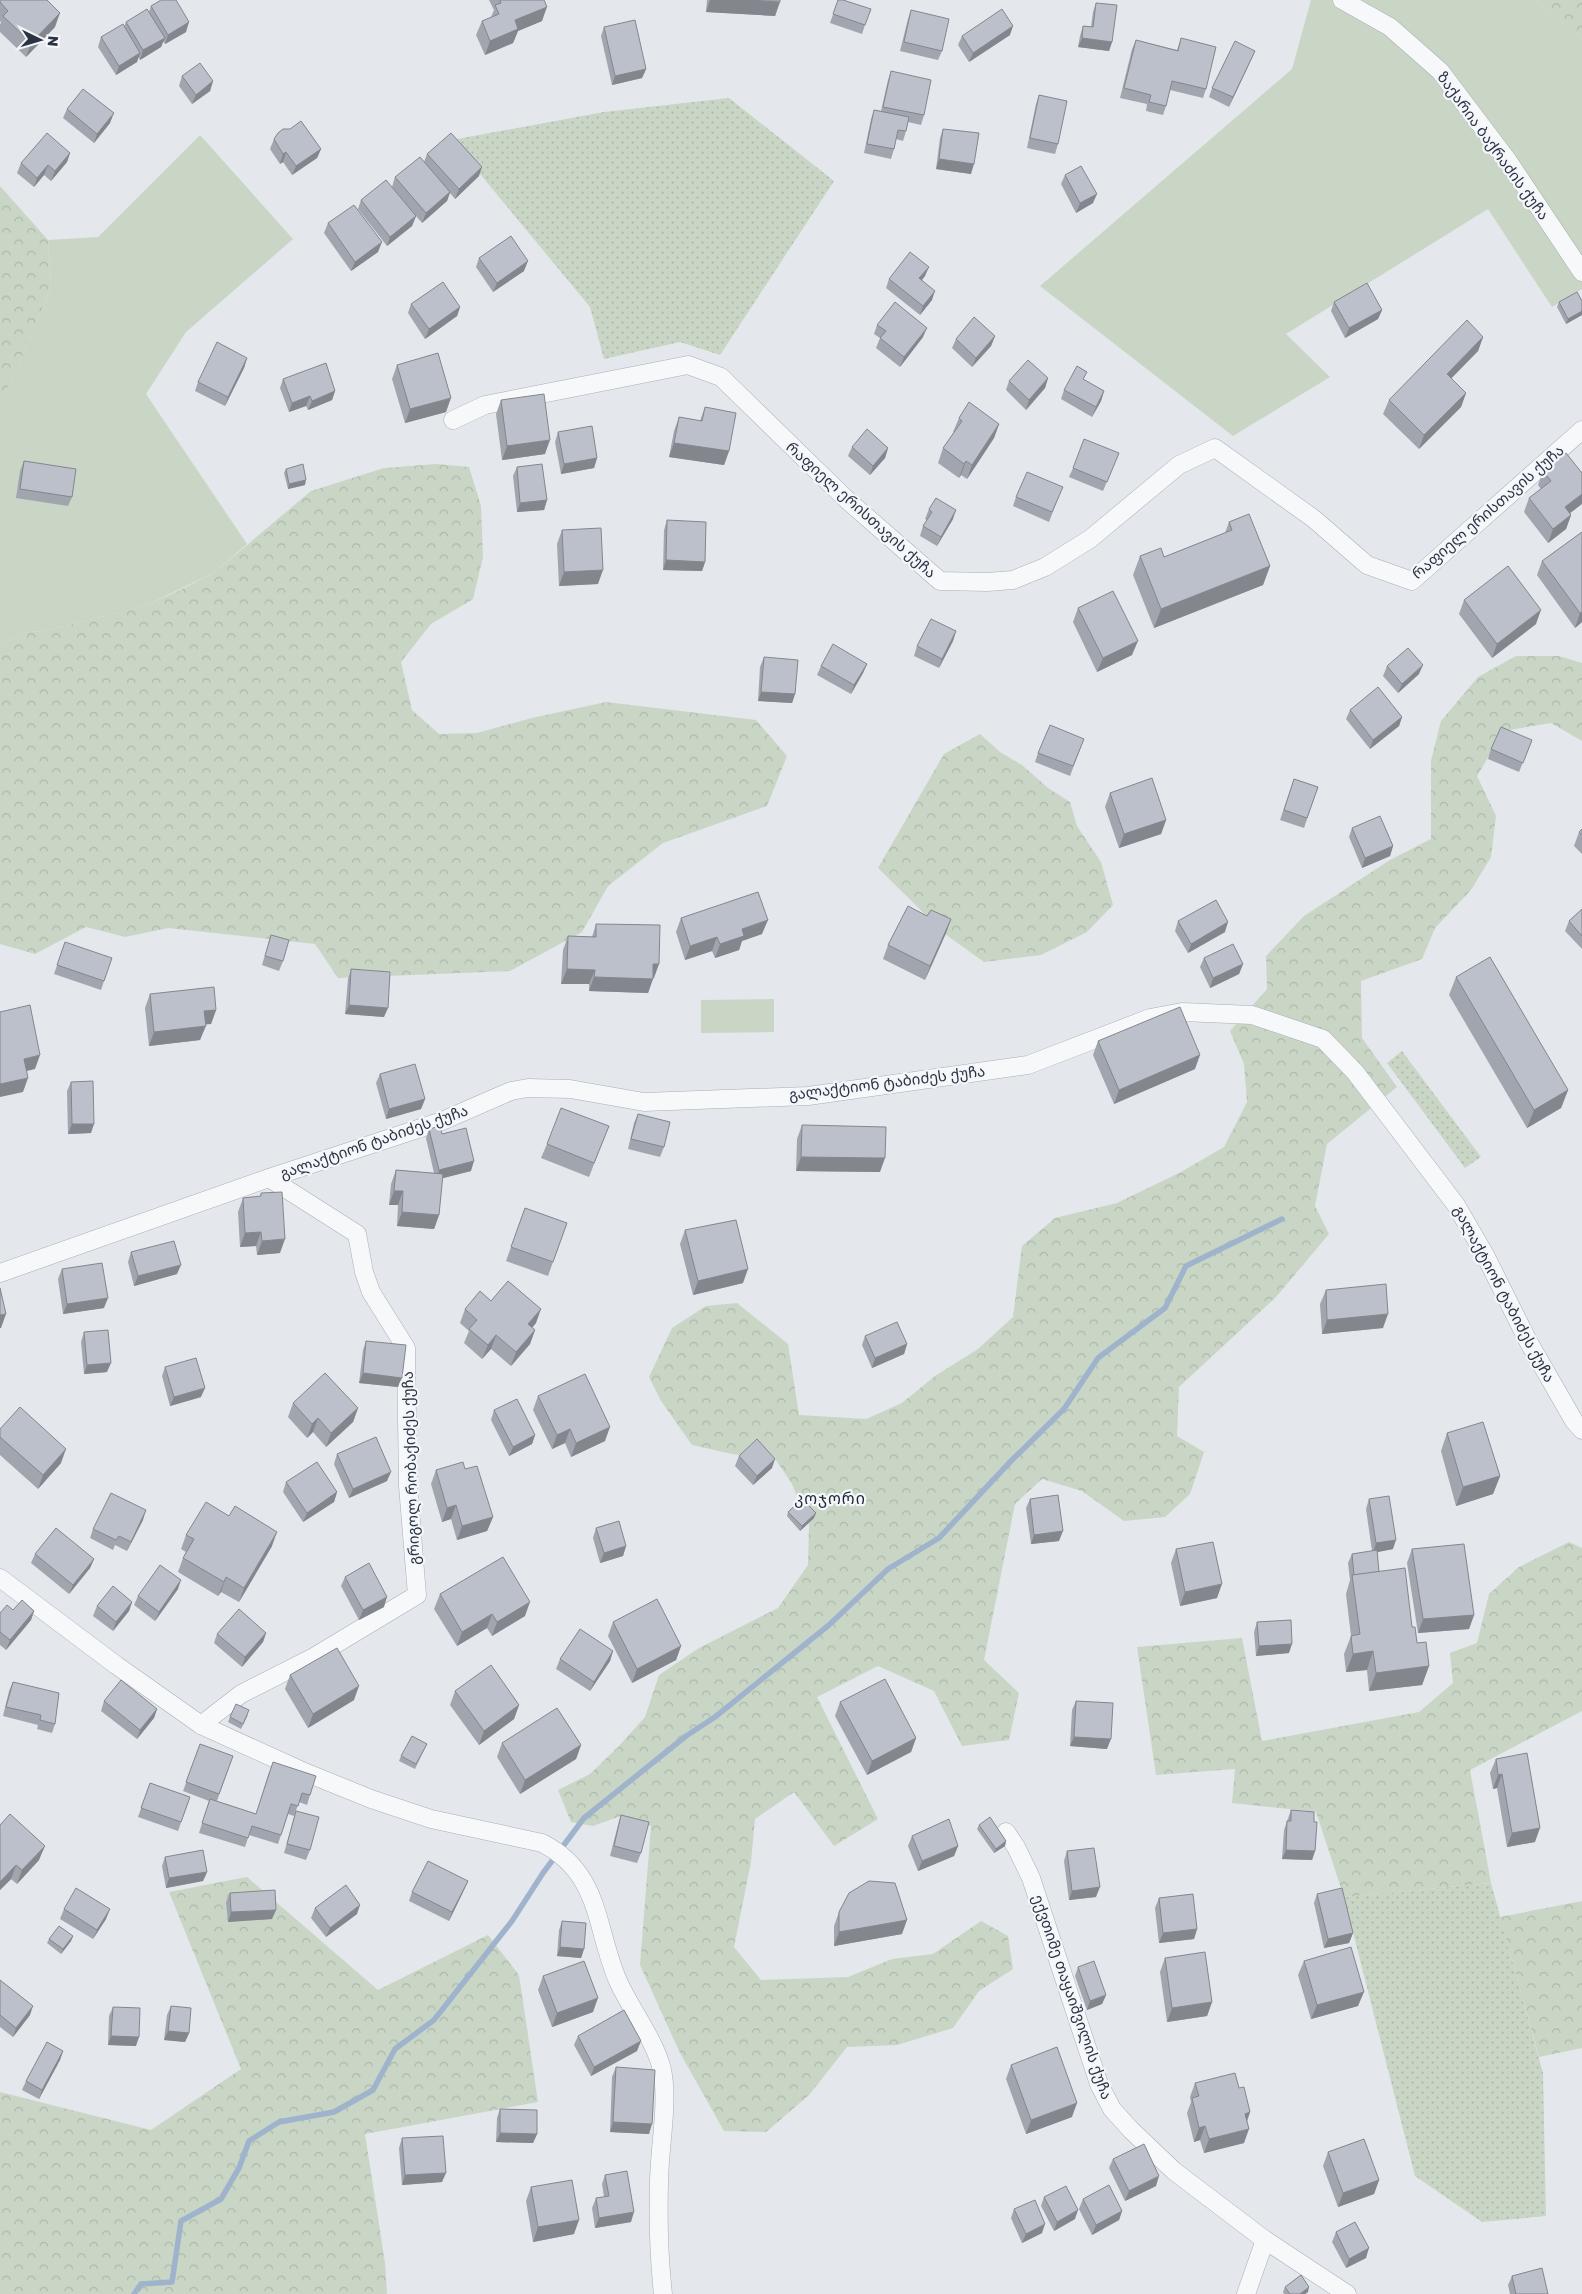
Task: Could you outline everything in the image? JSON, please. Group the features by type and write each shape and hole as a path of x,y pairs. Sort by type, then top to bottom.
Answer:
{"street":[{"name":"ზაქარია ბაქრაძის ქუჩა","path":"1342,0 1390,27 1440,71 1508,161 1582,272"},
{"name":"რაფიელ ერისთავის ქუჩა","path":"453,420 485,404 688,365 721,377 846,499 940,581 987,582 1013,580 1045,567 1090,539 1179,465 1215,448 1314,519 1367,565 1412,581 1582,430"},
{"name":"გალაქტიონ ტაბიძეს ქუჩა","path":"0,1274 269,1178 442,1121 511,1091 528,1088 570,1089 644,1102 808,1096 1028,1064 1150,1018 1182,1012 1252,1015 1323,1039 1354,1072 1456,1204 1485,1255 1528,1340 1574,1421 1582,1430"},
{"name":"გრიგოლ რობაქიძეს ქუჩა","path":"200,1724 241,1694 314,1657 416,1595 408,1486 406,1348 371,1292 364,1272 357,1234 269,1178"},
{"path":"0,1578 116,1665 200,1724 302,1771 371,1799 431,1819 542,1843 558,1851 572,1863 593,1899 618,1980 662,2068 664,2088 659,2184 663,2294"},
{"name":"ექვთიმე თაყაიშვილის ქუჩა","path":"1006,1832 1016,1847 1030,1878 1099,2084 1112,2109 1174,2171 1265,2240 1347,2294"},
{"path":"1246,2294 1265,2240"}],"green space":[{"path":"1311,0 1536,0 1582,39 1582,289 1552,307 1488,209 1286,334 1330,377 1233,436 1040,286 1292,69"},
{"path":"1536,0 1582,0 1582,39"},
{"path":"729,98 834,181 720,355 680,342 604,359 590,307 452,140 604,112"},
{"path":"200,135 293,239 186,332 146,394 247,544 215,572 145,606 45,631 27,632 0,645 0,397 11,384 51,287 48,240 98,237"},
{"path":"0,186 48,240 51,287 11,384 0,397"},
{"path":"436,464 469,467 481,506 483,557 473,599 431,624 401,662 412,710 439,734 477,733 532,718 606,702 756,720 787,756 767,806 663,843 608,886 582,932 510,971 338,978 315,944 168,928 125,937 86,927 35,954 0,944 0,645 27,632 45,631 145,606 182,589 215,572 311,491 384,468"},
{"path":"1516,656 1559,656 1582,663 1582,741 1551,723 1504,731 1477,776 1496,816 1491,857 1471,890 1435,928 1422,959 1361,981 1362,1038 1397,1087 1327,1144 1315,1206 1329,1234 1276,1297 1179,1387 1177,1436 1204,1452 1190,1494 1165,1517 1124,1521 1082,1491 1042,1479 1015,1504 984,1660 1019,1693 1009,1740 962,1746 934,1691 878,1666 817,1697 878,1819 834,1846 794,1792 755,1819 751,1862 734,1947 761,1980 848,1977 892,1959 933,1954 981,1921 1008,1936 1013,1969 979,1991 953,2028 897,2045 847,2047 809,2095 766,2132 724,2131 680,2053 640,1965 651,1826 621,1816 593,1826 571,1822 558,1790 590,1774 645,1717 659,1675 699,1648 778,1608 808,1565 809,1524 792,1484 776,1460 732,1454 692,1445 661,1401 649,1377 672,1328 706,1306 737,1303 788,1344 799,1415 866,1419 902,1403 935,1376 978,1349 1013,1317 1022,1246 1055,1218 1117,1203 1181,1172 1224,1147 1247,1102 1244,1064 1230,1031 1267,989 1266,956 1304,916 1390,860 1431,839 1431,761 1441,721 1478,677"},
{"path":"980,734 1000,752 1022,765 1048,788 1070,802 1077,826 1101,862 1113,905 1087,932 1041,955 984,962 945,934 878,868 944,754"},
{"path":"774,999 774,1032 701,1033 701,1000"},
{"path":"1402,1051 1481,1157 1465,1168 1387,1063"},
{"path":"1569,1542 1582,1548 1582,1711 1470,1770 1491,1883 1344,1897 1316,1812 1232,1803 1235,1769 1156,1775 1137,1647 1242,1638 1262,1741 1419,1712 1453,1683 1450,1653 1477,1643 1489,1594 1519,1567"},
{"path":"247,1877 378,1990 488,1935 519,1975 538,2102 365,2134 385,2263 387,2294 0,2294 0,2092 151,2130 241,2069 169,1892"},
{"path":"1491,1883 1543,2073 1546,2216 1482,2222 1415,2176 1344,1897"},
{"path":"1582,1901 1582,2048 1539,2057 1500,1917"}],"building":[{"path":"0,0 47,0 60,13 31,43 3,16 8,11"},
{"path":"161,0 176,0 189,22 168,35 151,6"},
{"path":"500,0 544,0 547,7 515,20 518,29 490,41 482,21 499,14 495,5 501,3"},
{"path":"747,0 780,0 780,2"},
{"path":"838,0 871,9 865,25 833,14"},
{"path":"1096,3 1117,5 1112,42 1082,38 1083,26 1093,27"},
{"path":"147,9 165,38 143,50 126,22"},
{"path":"1002,9 1013,26 973,53 962,36"},
{"path":"911,10 949,19 942,51 904,42"},
{"path":"635,20 646,69 615,76 604,27"},
{"path":"123,24 140,53 119,66 101,37"},
{"path":"1181,38 1216,47 1206,89 1172,81 1166,106 1149,102 1151,95 1124,88 1136,40 1178,51"},
{"path":"1235,41 1255,51 1233,97 1212,88"},
{"path":"200,63 213,81 196,95 182,76"},
{"path":"891,71 931,80 924,115 883,107"},
{"path":"83,89 114,113 97,134 67,109"},
{"path":"1039,95 1067,101 1058,144 1030,138"},
{"path":"874,110 909,117 906,131 898,130 894,149 867,144"},
{"path":"301,121 321,149 296,166 286,152 283,154 274,139 283,129 290,129"},
{"path":"943,129 979,133 974,164 939,159"},
{"path":"47,133 70,153 55,171 48,165 37,178 21,163"},
{"path":"451,133 482,167 459,189 427,154"},
{"path":"420,157 450,192 426,213 395,177"},
{"path":"1081,166 1097,194 1080,203 1065,175"},
{"path":"386,180 416,216 390,237 361,200"},
{"path":"354,205 382,242 355,262 328,223"},
{"path":"511,236 528,261 497,283 479,258"},
{"path":"910,252 929,267 919,278 935,291 923,306 889,279"},
{"path":"443,282 460,307 429,329 411,304"},
{"path":"1367,283 1382,310 1349,328 1334,302"},
{"path":"1577,292 1582,301 1582,311 1568,319 1559,302"},
{"path":"895,302 927,328 904,357 880,338 886,331 877,325"},
{"path":"974,317 995,336 976,358 956,339"},
{"path":"1467,320 1483,337 1447,374 1466,393 1424,435 1389,400"},
{"path":"217,342 247,358 228,397 198,382"},
{"path":"438,353 451,398 410,409 397,365"},
{"path":"1028,360 1048,378 1029,400 1009,381"},
{"path":"326,363 335,391 312,401 310,396 292,403 283,379"},
{"path":"1077,366 1087,372 1083,379 1104,391 1096,407 1064,390"},
{"path":"544,394 550,440 507,446 501,400"},
{"path":"969,402 999,424 972,465 966,461 964,464 943,448 962,421 959,418"},
{"path":"705,407 736,413 729,451 674,443 679,417 702,421"},
{"path":"592,426 597,458 564,464 558,432"},
{"path":"867,429 888,448 873,466 852,447"},
{"path":"1084,439 1119,453 1107,482 1073,468"},
{"path":"1566,453 1582,473 1582,494 1565,507 1571,515 1553,529 1529,498 1551,481 1543,471"},
{"path":"24,461 76,469 72,497 20,489"},
{"path":"303,464 306,480 289,484 286,469"},
{"path":"542,464 547,500 520,503 517,467"},
{"path":"1027,472 1063,487 1052,512 1016,497"},
{"path":"936,498 956,510 941,537 923,526 932,512 929,509"},
{"path":"1249,514 1270,566 1161,609 1140,556 1161,548 1164,557 1232,530 1229,522"},
{"path":"667,520 706,522 705,562 666,560"},
{"path":"601,528 603,570 564,572 562,530"},
{"path":"1582,532 1582,612 1580,613 1542,561"},
{"path":"1508,566 1541,610 1497,644 1464,600"},
{"path":"1113,591 1138,641 1103,658 1078,608"},
{"path":"931,619 956,631 942,659 917,646"},
{"path":"833,644 867,664 854,685 821,666"},
{"path":"1408,648 1423,665 1402,684 1387,666"},
{"path":"764,657 798,660 795,694 761,692"},
{"path":"1378,687 1402,717 1373,740 1350,710"},
{"path":"1050,725 1084,739 1073,766 1038,753"},
{"path":"1501,727 1532,740 1523,763 1491,749"},
{"path":"1152,778 1166,820 1124,834 1110,793"},
{"path":"1294,779 1318,787 1307,818 1284,810"},
{"path":"1380,816 1393,846 1365,858 1352,828"},
{"path":"758,892 768,920 742,929 744,936 720,944 717,937 690,946 681,918"},
{"path":"1216,900 1228,922 1191,944 1178,921"},
{"path":"908,906 927,916 931,910 951,919 930,966 888,945"},
{"path":"1582,909 1582,936 1569,921"},
{"path":"596,924 660,925 659,964 653,964 653,979 594,977 595,970 567,969 568,936 596,937"},
{"path":"271,935 289,940 283,961 265,956"},
{"path":"65,942 112,958 104,981 57,965"},
{"path":"1233,944 1243,964 1213,978 1204,958"},
{"path":"1490,957 1568,1090 1534,1110 1456,977"},
{"path":"351,969 390,972 388,1008 349,1005"},
{"path":"214,987 216,1010 204,1011 206,1026 154,1032 150,994"},
{"path":"30,1005 40,1055 24,1059 28,1078 0,1084 0,1012"},
{"path":"1180,1007 1200,1055 1119,1090 1098,1041"},
{"path":"415,1064 425,1099 389,1109 380,1074"},
{"path":"93,1081 94,1124 72,1124 71,1082"},
{"path":"561,1108 609,1126 594,1163 547,1144"},
{"path":"638,1114 670,1122 664,1147 631,1139"},
{"path":"802,1125 886,1127 885,1158 801,1157"},
{"path":"440,1126 442,1134 466,1128 474,1161 439,1170 429,1129"},
{"path":"396,1170 443,1174 439,1215 402,1212 403,1191 394,1191"},
{"path":"282,1192 285,1239 262,1241 261,1232 245,1233 243,1198 261,1196 261,1193"},
{"path":"525,1208 567,1223 553,1262 511,1247"},
{"path":"736,1220 748,1269 698,1281 685,1230"},
{"path":"174,1241 181,1265 138,1276 131,1252"},
{"path":"102,1263 108,1298 67,1304 62,1269"},
{"path":"508,1281 541,1309 528,1324 535,1330 516,1352 496,1335 488,1345 469,1329 477,1320 465,1309 480,1291 491,1301"},
{"path":"1386,1284 1388,1314 1327,1320 1326,1290"},
{"path":"0,1288 6,1314 0,1315"},
{"path":"897,1322 907,1344 875,1358 865,1336"},
{"path":"108,1330 111,1363 87,1365 84,1332"},
{"path":"366,1341 406,1345 402,1378 363,1373"},
{"path":"196,1358 205,1388 174,1397 165,1367"},
{"path":"325,1373 358,1408 331,1433 318,1418 312,1424 293,1403"},
{"path":"585,1374 610,1427 576,1443 570,1429 557,1435 538,1396"},
{"path":"517,1399 535,1435 513,1447 494,1410"},
{"path":"20,1407 66,1449 43,1475 0,1437 0,1429"},
{"path":"1483,1422 1500,1476 1463,1487 1447,1433"},
{"path":"376,1437 391,1472 353,1489 337,1454"},
{"path":"757,1439 775,1459 757,1476 739,1456"},
{"path":"317,1462 337,1492 307,1513 286,1482"},
{"path":"463,1462 465,1469 477,1466 493,1517 462,1526 456,1505 447,1508 436,1470"},
{"path":"111,1493 146,1510 131,1542 119,1536 116,1540 93,1529"},
{"path":"1058,1495 1063,1531 1034,1535 1030,1499"},
{"path":"1389,1496 1396,1540 1376,1543 1369,1499"},
{"path":"802,1499 816,1513 802,1526 788,1512"},
{"path":"206,1502 229,1516 235,1506 277,1532 244,1588 226,1577 224,1582 183,1558 194,1539 186,1535"},
{"path":"619,1521 626,1546 604,1553 596,1528"},
{"path":"56,1528 94,1559 73,1585 35,1554"},
{"path":"1213,1542 1222,1584 1185,1592 1176,1549"},
{"path":"1464,1544 1474,1615 1423,1619 1412,1549"},
{"path":"1377,1550 1379,1572 1354,1575 1352,1554"},
{"path":"503,1557 530,1602 497,1622 492,1614 462,1632 440,1594"},
{"path":"369,1563 387,1597 363,1610 345,1577"},
{"path":"160,1565 181,1580 159,1612 138,1596"},
{"path":"1405,1568 1412,1627 1415,1627 1417,1643 1426,1642 1429,1666 1376,1673 1373,1651 1353,1654 1351,1636 1360,1634 1352,1575"},
{"path":"113,1586 132,1602 116,1622 97,1606"},
{"path":"657,1599 681,1646 637,1669 613,1622"},
{"path":"22,1600 34,1611 10,1640 0,1632 0,1613 7,1605 13,1610"},
{"path":"239,1609 266,1633 245,1657 217,1634"},
{"path":"1291,1620 1292,1644 1259,1646 1257,1622"},
{"path":"580,1629 613,1651 594,1682 560,1659"},
{"path":"337,1648 359,1686 313,1714 290,1675"},
{"path":"491,1665 519,1705 484,1731 455,1691"},
{"path":"885,1679 916,1738 872,1761 840,1702"},
{"path":"121,1680 157,1709 140,1730 104,1701"},
{"path":"13,1682 59,1693 55,1724 40,1720 41,1715 6,1707"},
{"path":"1076,1701 1113,1703 1111,1739 1074,1737"},
{"path":"236,1704 249,1710 243,1724 230,1717"},
{"path":"557,1708 581,1745 525,1780 502,1743"},
{"path":"412,1736 427,1744 416,1764 401,1756"},
{"path":"200,1744 233,1756 219,1794 186,1782"},
{"path":"1527,1753 1540,1828 1512,1833 1502,1774 1498,1775 1496,1759"},
{"path":"273,1762 316,1776 310,1795 302,1793 298,1806 291,1804 281,1835 252,1826 248,1838 202,1823 210,1799 256,1814"},
{"path":"150,1783 190,1797 181,1822 141,1808"},
{"path":"1291,1810 1314,1812 1314,1822 1317,1822 1315,1851 1286,1850 1287,1821 1291,1821"},
{"path":"296,1811 319,1817 310,1850 287,1844"},
{"path":"10,1814 45,1846 22,1870 16,1865 0,1882 0,1825"},
{"path":"621,1815 649,1822 641,1853 614,1846"},
{"path":"990,1817 1006,1841 996,1849 979,1825"},
{"path":"949,1819 958,1846 922,1861 912,1836"},
{"path":"1094,1848 1100,1887 1072,1891 1067,1851"},
{"path":"203,1850 207,1872 169,1878 165,1857"},
{"path":"428,1861 468,1881 452,1912 412,1892"},
{"path":"869,1881 895,1883 907,1920 839,1932 839,1912 849,1893"},
{"path":"346,1885 360,1905 330,1928 315,1908"},
{"path":"76,1888 110,1909 97,1930 64,1909"},
{"path":"1342,1888 1353,1933 1328,1939 1317,1894"},
{"path":"275,1890 276,1910 231,1912 230,1893"},
{"path":"1193,1894 1197,1929 1163,1933 1159,1898"},
{"path":"562,1921 586,1923 584,1949 560,1947"},
{"path":"59,1926 73,1936 63,1949 49,1939"},
{"path":"1351,1947 1364,1992 1317,2005 1304,1961"},
{"path":"1205,1952 1212,2002 1172,2008 1165,1958"},
{"path":"584,1961 598,1998 557,2013 543,1976"},
{"path":"1094,1961 1106,1995 1090,2001 1078,1967"},
{"path":"0,1980 33,2006 16,2028 0,2015"},
{"path":"171,2006 191,2008 189,2033 168,2031"},
{"path":"113,2007 140,2008 139,2037 111,2036"},
{"path":"624,2010 641,2041 594,2067 578,2036"},
{"path":"47,2042 63,2051 42,2090 26,2081"},
{"path":"1057,2047 1077,2103 1031,2120 1011,2065"},
{"path":"616,2067 655,2070 652,2124 613,2122"},
{"path":"1235,2073 1239,2088 1244,2087 1250,2112 1245,2114 1249,2129 1209,2139 1205,2126 1199,2128 1192,2098 1199,2096 1195,2083"},
{"path":"500,2109 537,2110 537,2134 500,2133"},
{"path":"443,2136 446,2173 405,2175 402,2138"},
{"path":"1364,2139 1379,2180 1343,2193 1328,2152"},
{"path":"1144,2144 1159,2176 1129,2191 1113,2159"},
{"path":"627,2171 634,2212 599,2218 596,2198 609,2196 605,2175"},
{"path":"572,2180 579,2220 538,2227 531,2187"},
{"path":"1109,2185 1122,2211 1096,2225 1083,2199"},
{"path":"1066,2186 1078,2210 1057,2222 1044,2197"},
{"path":"1035,2200 1045,2224 1026,2234 1014,2209"},
{"path":"1355,2222 1369,2248 1349,2259 1336,2232"},
{"path":"1542,2268 1548,2294 1516,2294 1512,2276"},
{"path":"1301,2275 1309,2287 1300,2294 1290,2294 1285,2287"}],"waterway":[{"path":"134,2294 141,2284 172,2282 181,2221 221,2199 239,2168 249,2141 279,2122 334,2112 373,2090 395,2049 434,2020 512,1921 543,1873 584,1818 686,1736 715,1717 829,1625 888,1569 939,1538 1010,1462 1064,1409 1098,1358 1165,1308 1186,1266 1282,1219"}],"district":[{"name":"კოჯორი","path":"830,1498"}]}
